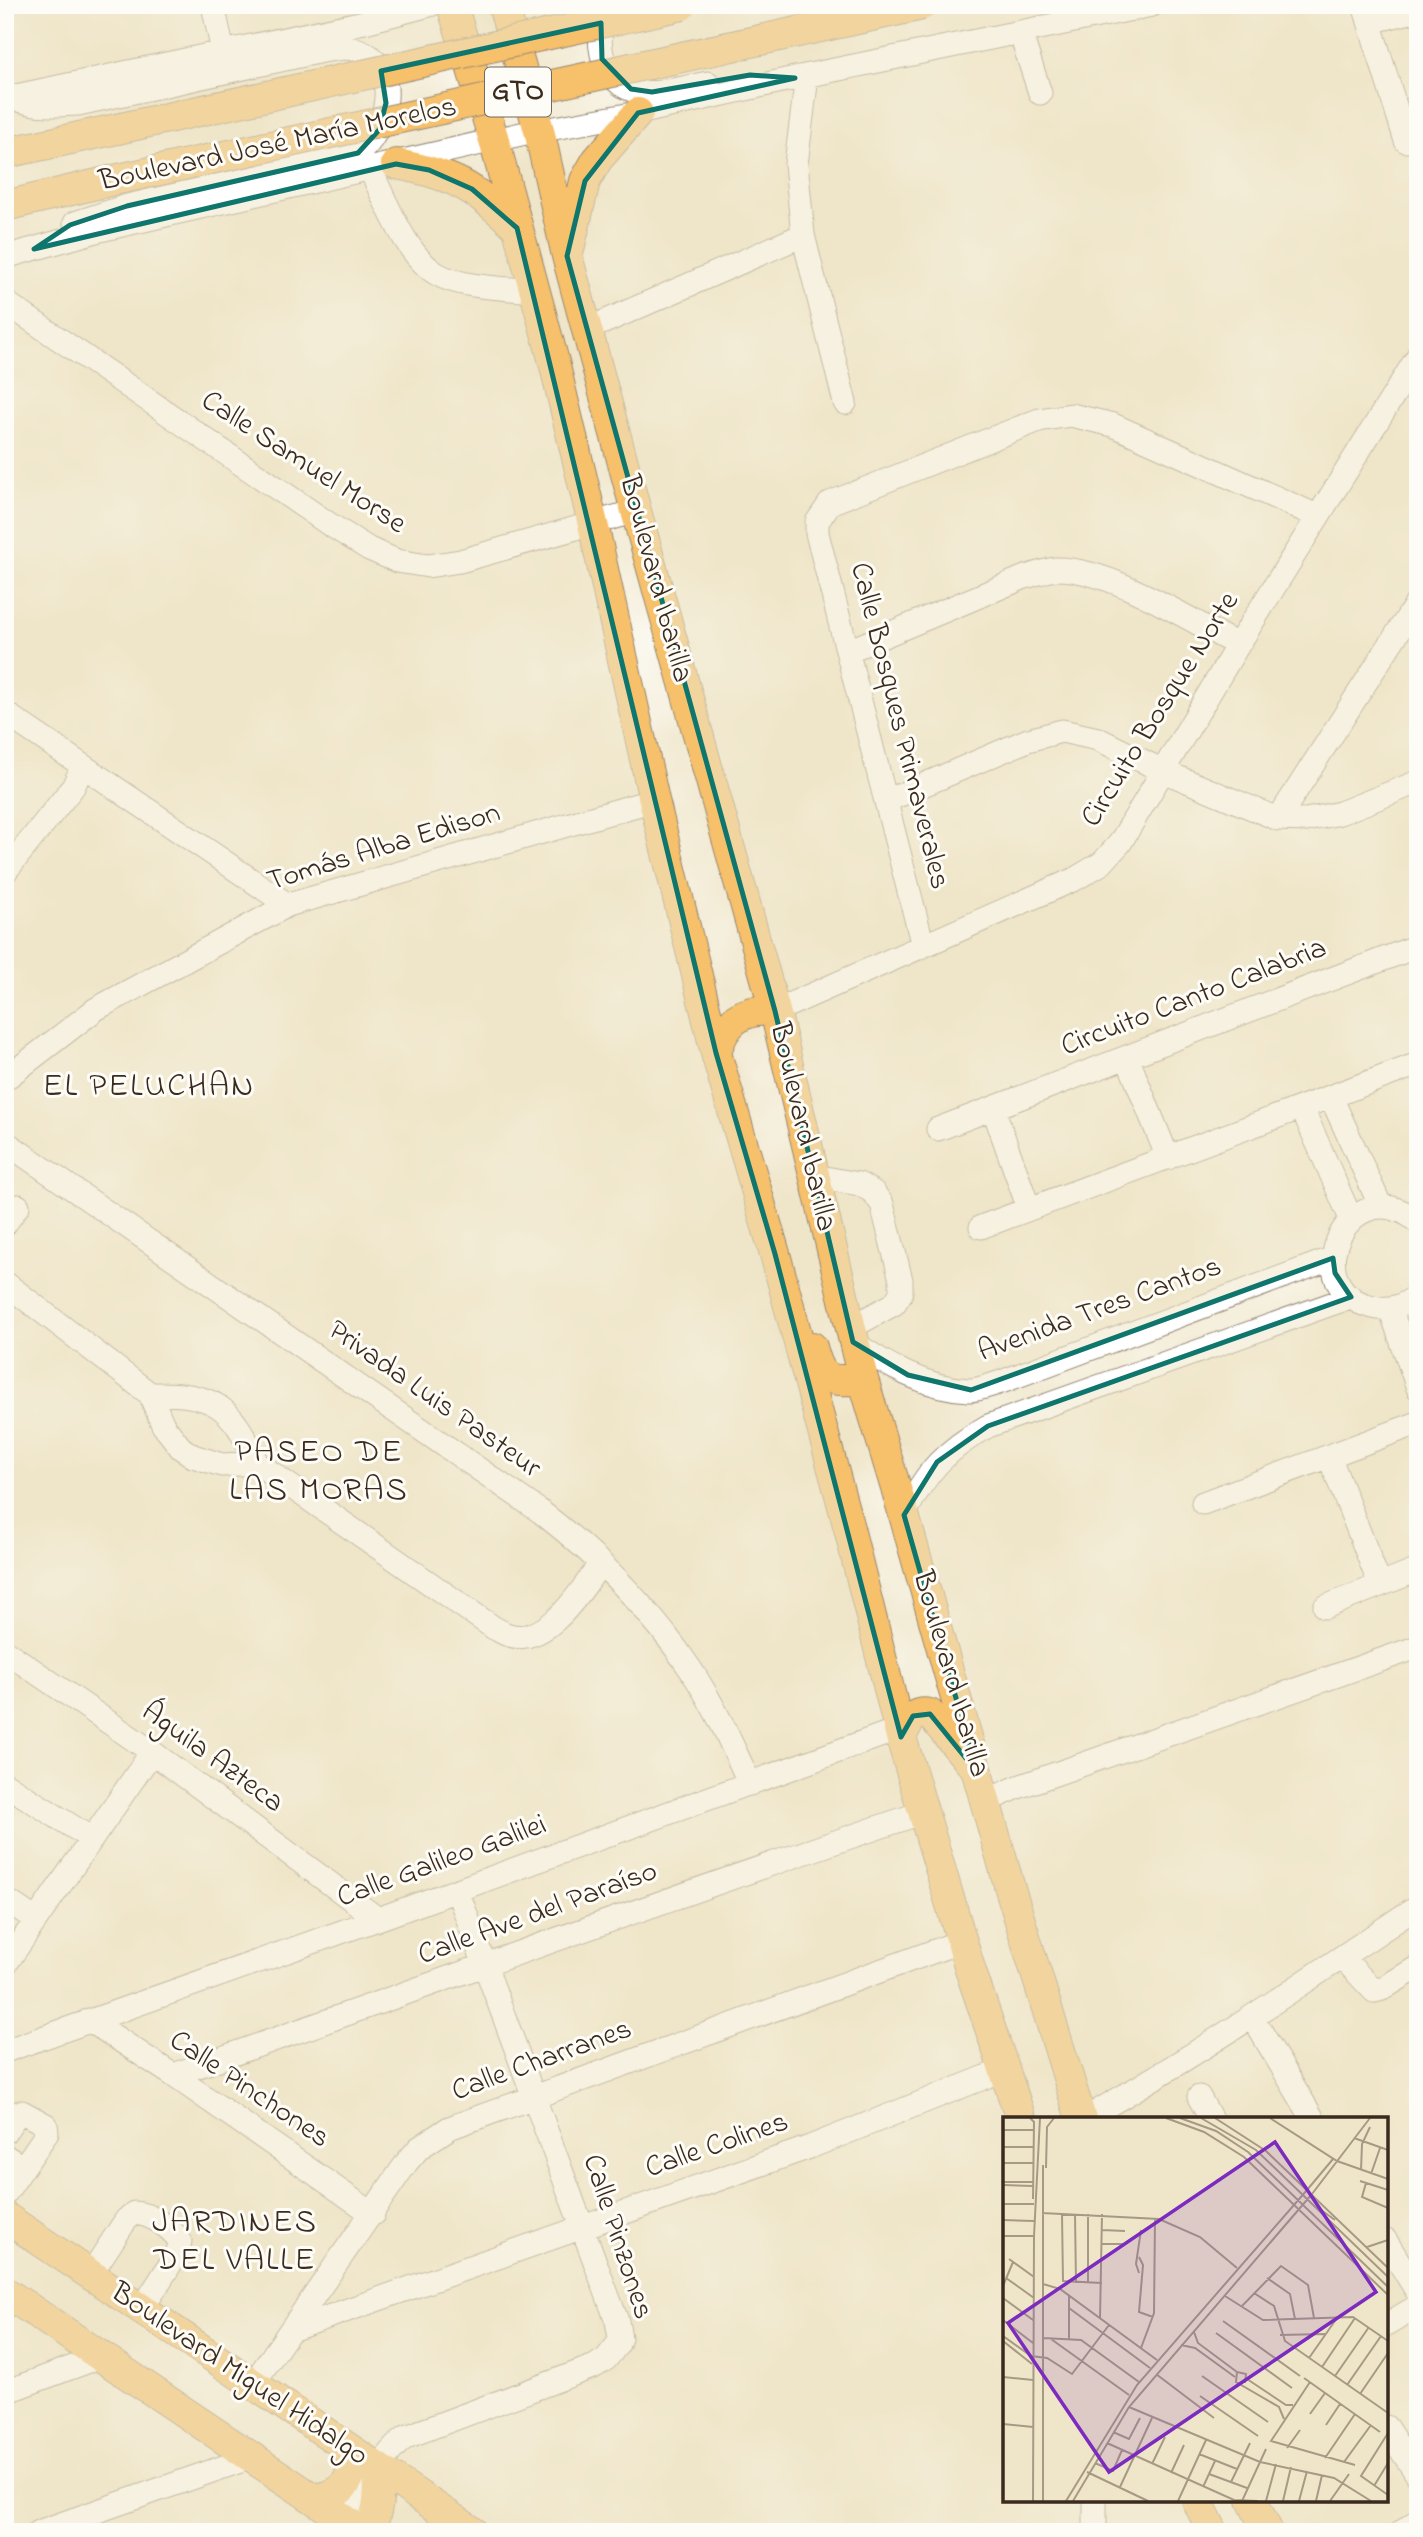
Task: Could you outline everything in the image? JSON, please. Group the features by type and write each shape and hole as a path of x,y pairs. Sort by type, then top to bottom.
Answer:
{"main road":[{"name":"Boulevard Ibarilla","path":"452,5 494,140 593,524 654,800 716,1053 775,1254 900,1733 962,1941 1020,2117"},
{"name":"Boulevard Ibarilla","path":"503,5 539,131 567,256 636,512 775,1011 863,1379 1009,1885 1081,2117"},
{"name":"Boulevard José María Morelos","path":"5,153 682,5"},
{"name":"Boulevard José María Morelos","path":"5,206 922,5"},
{"path":"567,256 585,181 597,160 638,113"},
{"path":"383,167 429,170 472,189 517,228"},
{"path":"716,1053 720,1036 731,1023 756,1009 775,1011"},
{"path":"775,1254 796,1285 817,1364 822,1373 835,1382 863,1379"},
{"path":"900,1733 913,1716 920,1713 930,1714 977,1772"},
{"name":"Boulevard Miguel Hidalgo","path":"5,2217 473,2532"},
{"name":"Boulevard Miguel Hidalgo","path":"5,2292 361,2529"},
{"path":"314,2498 333,2495 348,2482 353,2465 348,2448"},
{"path":"361,2529 377,2508 380,2489 378,2469"},
{"path":"1199,2502 1213,2532"},
{"path":"1253,2502 1268,2532"}],"street":[{"path":"213,5 223,52"},
{"path":"9,98 223,52 376,13 430,5"},
{"path":"609,5 600,26 602,59 616,79 631,89 652,92 750,75 801,77"},
{"path":"5,257 100,230 494,140 638,113 1152,5"},
{"path":"1406,141 1366,14 1418,10"},
{"path":"1020,32 1040,93"},
{"path":"9,98 30,105 78,104 322,51 348,48 365,53 372,59 378,65 384,80 386,103 379,130 369,145 358,153 117,209 70,225 34,249"},
{"path":"801,77 796,164 803,235 845,404"},
{"path":"383,167 403,234 418,258 438,275 460,282 534,291"},
{"path":"588,329 803,235"},
{"name":"Calle Samuel Morse","path":"5,302 329,524 369,549 397,561 428,566 460,561 636,512"},
{"name":"Circuito Bosque Norte","path":"775,1011 1075,879 1102,863 1120,843 1317,516 1417,360"},
{"name":"Calle Bosques Primaverales","path":"923,946 817,533 817,522 830,503 1039,420 1071,415 1113,425 1317,516"},
{"path":"848,651 1025,577 1055,569 1113,580 1238,645"},
{"path":"1278,819 1418,601"},
{"path":"5,713 288,905"},
{"path":"886,801 1028,740 1062,731 1098,739 1163,771 1278,819 1306,820 1340,813 1418,782"},
{"path":"5,872 73,787 83,766"},
{"name":"Tomás Alba Edison","path":"5,1079 96,1009 288,905 654,800"},
{"name":"Circuito Canto Calabria","path":"938,1129 1418,946"},
{"path":"1128,1057 1168,1158"},
{"path":"981,1227 1418,1063"},
{"path":"1331,1097 1381,1207"},
{"path":"993,1108 1029,1209"},
{"path":"1302,1108 1352,1219"},
{"name":"Privada Luis Pasteur","path":"5,1142 541,1512 578,1541 658,1626 691,1670 719,1716 750,1784"},
{"path":"814,1176 859,1184 873,1192 882,1204 898,1267 901,1293 894,1304 852,1335"},
{"path":"1417,1299 1390,1308 1363,1304 1351,1297 1341,1286 1335,1273 1333,1258 1335,1243 1341,1230 1360,1213 1381,1207 1396,1209 1418,1222"},
{"name":"Avenida Tres Cantos","path":"852,1335 879,1360 908,1375 939,1385 971,1390 1001,1382 1333,1258"},
{"path":"5,1283 150,1394 167,1432 181,1448 193,1456 222,1465 257,1463"},
{"path":"904,1515 918,1487 937,1462 961,1442 988,1426 1351,1297"},
{"path":"1390,1308 1418,1388"},
{"path":"150,1394 191,1394 217,1405 242,1431 257,1463 494,1628 511,1636 530,1636 559,1618 601,1563"},
{"path":"1203,1503 1418,1423"},
{"path":"1329,1456 1380,1585"},
{"path":"1325,1607 1418,1570"},
{"path":"986,1801 1018,1787 1418,1647"},
{"name":"Águila Azteca","path":"5,1651 152,1752 378,1919"},
{"name":"Calle Galileo Galilei","path":"7,2047 378,1919 750,1784 900,1733"},
{"path":"5,1965 152,1752"},
{"path":"5,1784 92,1839"},
{"name":"Calle Ave del Paraíso","path":"173,2075 923,1812"},
{"name":"Calle Pinzones","path":"378,2469 394,2447 406,2437 595,2367 614,2351 620,2338 617,2321 583,2226 457,1890"},
{"path":"5,1899 36,1920"},
{"path":"1086,2117 1144,2085 1253,2018 1418,1906"},
{"name":"Calle Charranes","path":"253,2384 407,2162 418,2148 430,2139 449,2128 534,2096 962,1941"},
{"path":"1342,1957 1374,1991 1418,1967"},
{"path":"1253,2018 1312,2117"},
{"name":"Calle Pinchones","path":"89,2020 373,2214"},
{"name":"Calle Colines","path":"291,2330 810,2147 1003,2070"},
{"path":"1199,2097 1210,2117"},
{"path":"5,2132 20,2112 46,2125 47,2133 14,2162 5,2194"},
{"path":"90,2275 126,2220 134,2213 145,2213 174,2233 180,2241 178,2252 142,2309"},
{"path":"1388,2244 1418,2293"},
{"path":"1388,2324 1418,2306"},
{"path":"5,2392 100,2357"},
{"path":"1388,2430 1418,2476"},
{"path":"38,2532 252,2457"},
{"path":"1095,2502 1097,2532"},
{"path":"1402,2532 1418,2520"}],"highlighted area":[{"path":"601,23 602,59 631,89 652,92 750,75 795,78 638,113 585,181 567,256 775,1011 853,1342 908,1375 971,1390 1333,1258 1335,1273 1351,1297 988,1426 937,1462 904,1515 977,1772 930,1714 913,1716 901,1737 775,1254 716,1053 517,228 472,189 429,170 396,164 34,249 70,225 127,206 358,153 379,130 386,103 381,71"}],"district":[{"name":"EL PELUCHAN","path":"149,1087"},
{"name":"PASEO DE LAS MORAS","path":"319,1472"},
{"name":"JARDINES DEL VALLE","path":"235,2242"}]}
